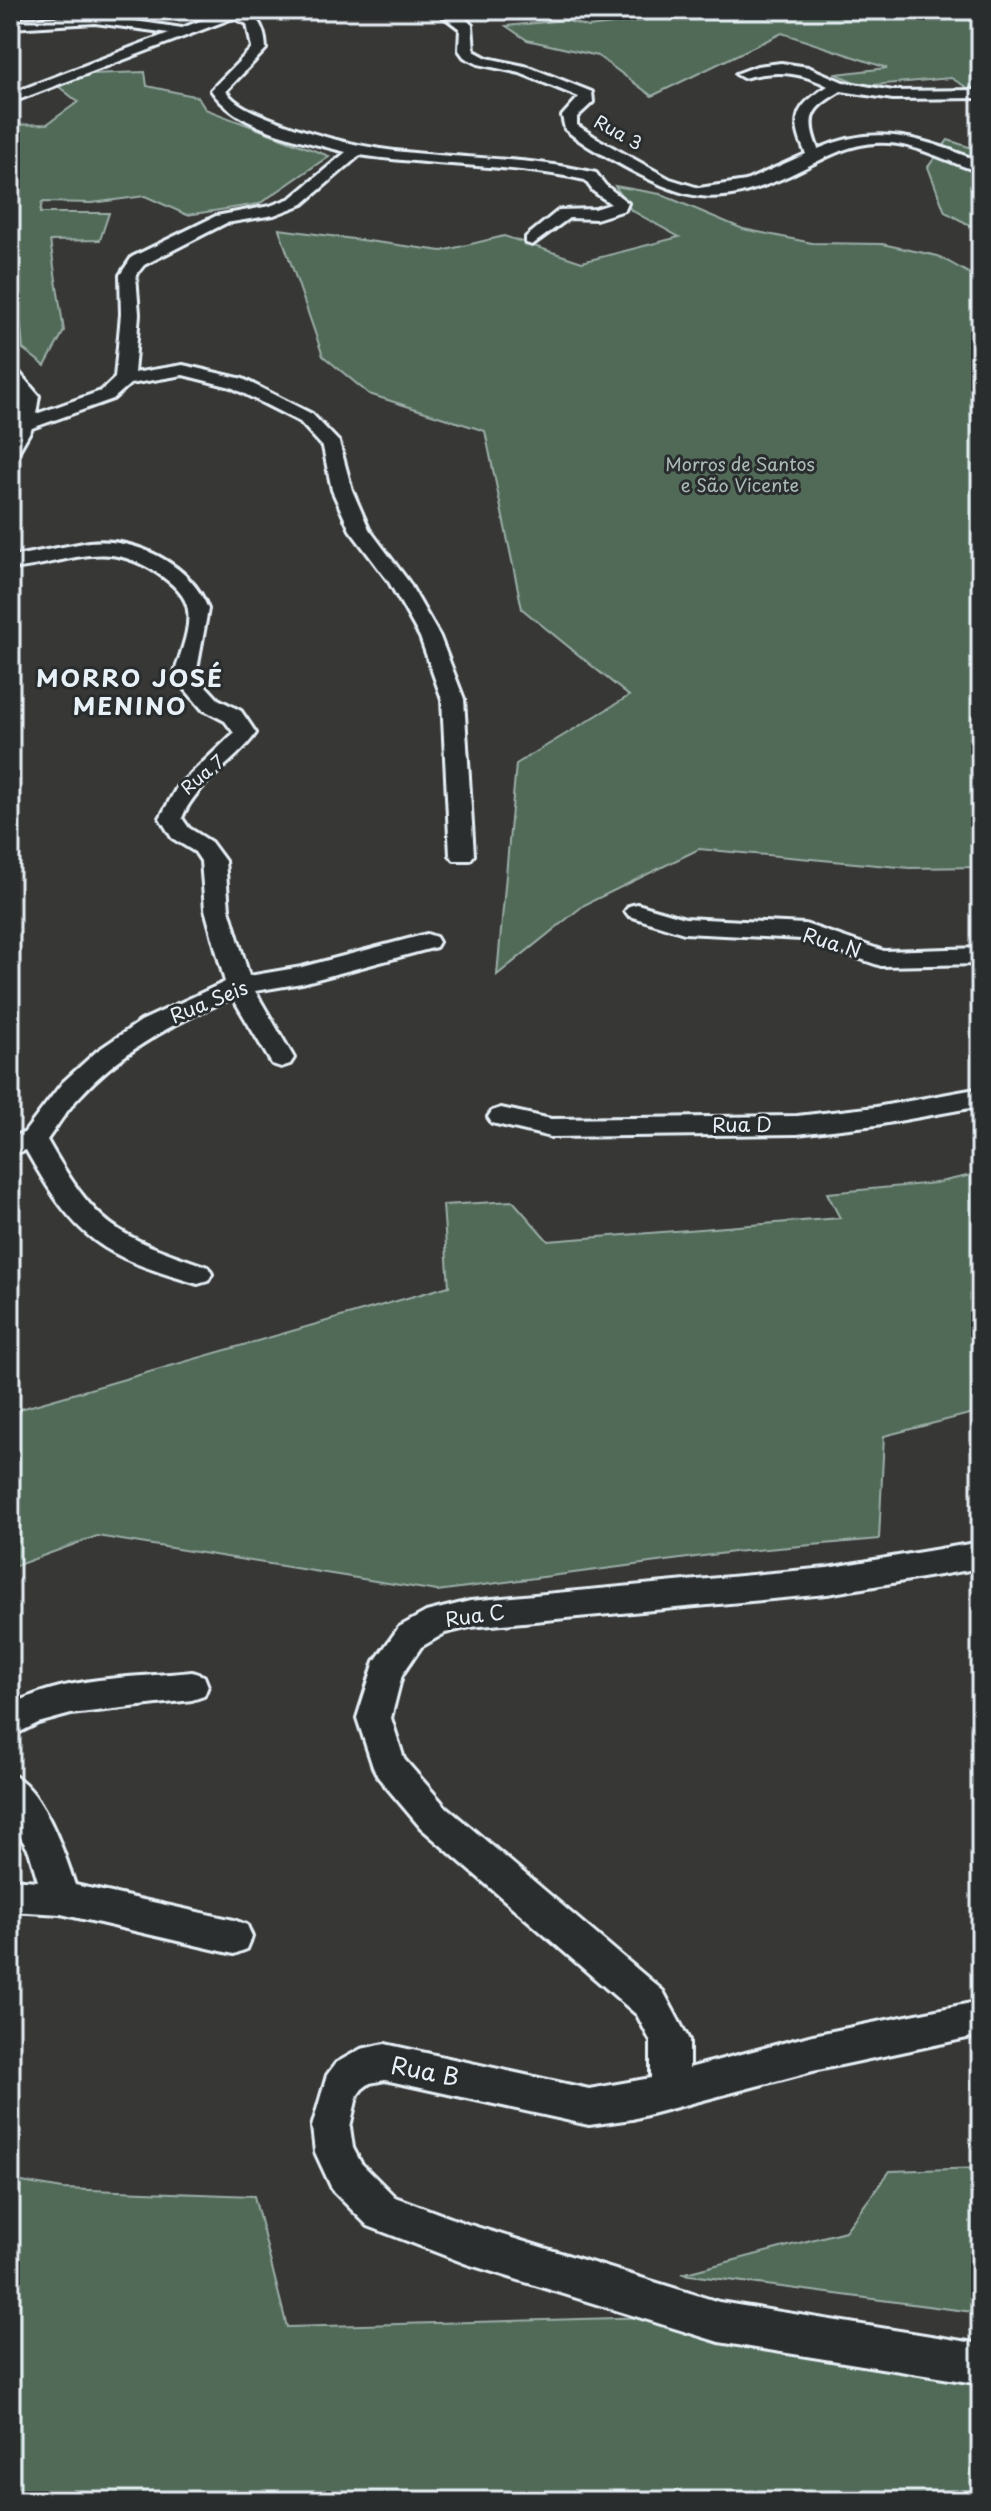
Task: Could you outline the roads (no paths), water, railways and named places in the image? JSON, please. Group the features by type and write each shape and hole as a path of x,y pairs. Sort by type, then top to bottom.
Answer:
{"street":[{"name":"Rua 3","path":"442,10 453,14 467,28 466,50 469,54 483,61 537,74 587,95 586,102 569,116 567,121 570,126 604,149 685,191 723,190 747,185 787,171 854,139 881,137 927,146 981,167"},
{"path":"10,99 179,31 238,11 253,21 258,31 259,49 218,90 222,100 238,110 356,150 412,158 542,166 632,185 685,191"},
{"path":"10,24 114,18 179,31"},
{"path":"743,74 781,66 811,71 839,86 893,95 981,94"},
{"path":"814,156 801,129 802,117 814,101 839,86"},
{"path":"124,380 130,314 128,275 138,261 168,241 222,219 274,210 297,201 356,150"},
{"path":"532,240 565,213 596,214 619,207 620,203 599,188 590,176"},
{"path":"25,424 107,395 124,380 175,370 203,373 237,383 306,418 323,433 332,446 342,490 360,530 398,581 430,637 453,699 462,855"},
{"path":"10,373 29,392 25,424 10,450"},
{"name":"Rua 7","path":"10,563 30,562 101,546 124,548 168,572 191,594 198,610 185,676 210,704 233,716 245,733 235,749 178,796 171,818 180,833 203,847 213,861 217,909 239,986 281,1058"},
{"name":"Rua N","path":"637,911 684,925 805,932 881,958 981,956"},
{"name":"Rua Seis","path":"198,1274 132,1251 98,1231 22,1143 71,1089 106,1057 150,1027 239,986 302,975 427,942"},
{"name":"Rua D","path":"501,1117 551,1128 797,1125 876,1116 981,1097"},
{"name":"Rua C","path":"670,2089 670,2040 650,2003 433,1817 390,1767 374,1718 387,1671 410,1637 448,1618 827,1581 981,1555"},
{"path":"10,1723 41,1707 72,1700 192,1686"},
{"path":"10,1789 45,1846 61,1898"},
{"path":"10,1895 61,1898 234,1937"},
{"name":"Rua B","path":"981,2018 813,2053 632,2101 589,2107 385,2062 361,2067 340,2088 331,2127 334,2152 347,2177 382,2212 467,2244 719,2322 981,2364"}],"district":[{"name":"MORRO JOSÉ MENINO","path":"130,693"}],"park label":[{"name":"Morros de Santos e São Vicente","path":"740,475"}]}
